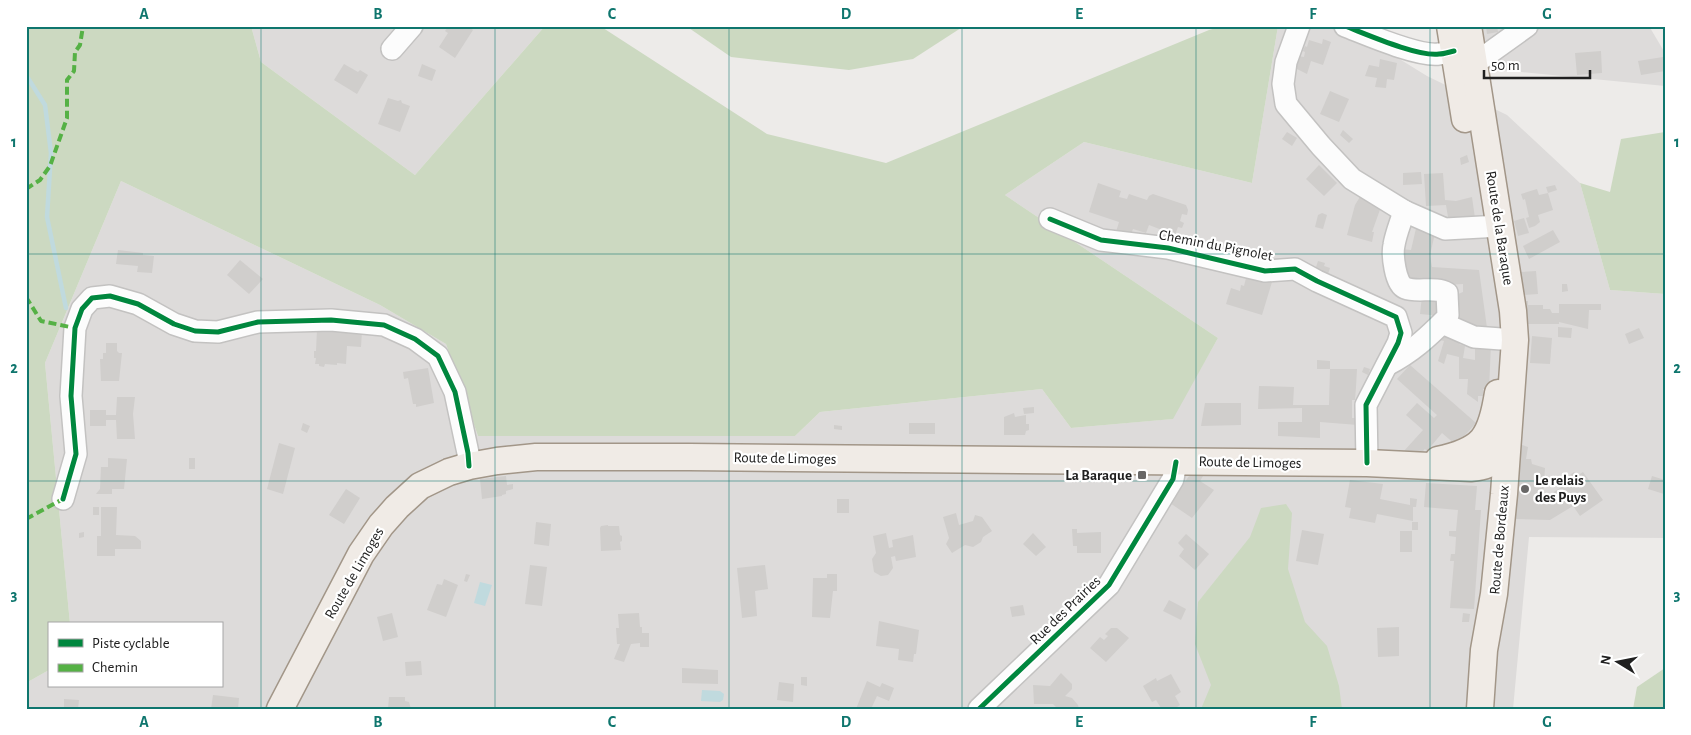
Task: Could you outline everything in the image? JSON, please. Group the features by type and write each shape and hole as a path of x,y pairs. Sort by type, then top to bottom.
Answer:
{"main road":[{"name":"Route de la Baraque","path":"1468,26 1459,56 1471,154 1483,174 1492,227"},
{"name":"Route de la Baraque","path":"1459,56 1492,227 1514,311 1508,340 1503,412 1496,460"},
{"name":"Route de la Baraque","path":"1508,340 1508,430"},
{"path":"1470,459 1485,438 1493,419 1508,340"},
{"path":"1484,650 1498,476 1496,460 1503,449 1508,430"},
{"name":"Route de Bordeaux","path":"1484,650 1494,594 1508,430"},
{"path":"1470,459 1484,452 1496,460"},
{"name":"Route de Limoges","path":"280,709 361,554 381,524 420,486 449,472 469,466 536,457 1420,464 1458,455 1470,459"},
{"path":"1470,459 1490,482 1492,493"},
{"name":"Route de Bordeaux","path":"1480,709 1484,650 1482,593 1496,460"}],"street":[{"path":"392,49 412,26"},
{"path":"1300,26 1286,62 1283,84 1286,104 1352,179 1404,211 1445,229 1492,227"},
{"path":"1345,26 1397,46 1430,54 1459,56 1527,26"},
{"path":"1387,365 1404,356 1430,336 1448,315 1447,293 1440,290 1405,288 1398,282 1394,246 1404,211"},
{"name":"Chemin du Pignolet","path":"1050,219 1101,240 1168,248 1265,271 1295,269 1396,317 1401,333 1366,405 1367,463"},
{"path":"63,499 76,454 71,396 75,328 82,309 92,298 110,296 138,304 174,324 195,330 218,332 258,322 331,320 384,325 415,339 438,356 455,392 469,466"},
{"path":"1442,323 1474,336 1508,340"},
{"name":"Rue des Prairies","path":"979,709 1110,585 1173,479 1176,462"}],"shaded area":[{"path":"251,26 545,26 415,175 261,62"},
{"path":"1278,26 1346,26 1427,76 1507,115 1580,183 1610,290 1665,294 1665,538 1529,537 1513,709 26,709 26,683 48,671 48,688 222,688 222,622 70,622 45,363 121,181 380,305 446,344 478,436 795,436 820,412 1042,389 1071,428 1172,419 1218,338 1005,195 1084,142 1252,183"},
{"path":"1465,26 1649,26 1665,53 1665,86 1501,70"}],"green space":[{"path":"26,26 251,26 261,62 415,175 545,26 600,26 767,134 886,163 1209,30 1224,26 1278,26 1252,183 1084,142 1005,195 1218,338 1173,419 1071,428 1042,389 820,412 795,436 478,436 446,344 380,305 121,181 45,363 70,622 48,622 48,671 26,683"},
{"path":"686,26 964,26 913,59 849,70 731,57"},
{"path":"1665,132 1665,294 1610,290 1580,183 1610,192 1621,139"},
{"path":"1286,504 1292,513 1288,569 1305,622 1327,646 1339,686 1342,709 1201,709 1211,685 1195,644 1198,602 1250,537 1261,508"},
{"path":"1665,668 1665,709 1633,709 1637,687"}],"water":[{"path":"480,582 492,585 485,606 474,603"},
{"path":"702,690 720,691 724,694 723,700 720,702 701,701"}],"building":[{"path":"449,26 467,26 473,30 455,58 439,47 448,33 445,31"},
{"path":"1486,26 1497,26 1498,32 1487,34"},
{"path":"1323,39 1331,42 1323,65 1311,61 1307,74 1295,68 1298,56 1304,57 1305,52 1303,51 1305,46 1307,47 1309,40 1322,44"},
{"path":"1601,51 1602,73 1577,75 1575,53"},
{"path":"1663,57 1665,71 1641,75 1638,61"},
{"path":"1380,59 1397,63 1394,80 1387,79 1386,88 1375,87 1377,78 1365,76 1369,65 1379,67"},
{"path":"344,64 368,75 357,94 334,80"},
{"path":"422,64 436,70 432,81 418,76"},
{"path":"1330,91 1349,99 1339,122 1320,114"},
{"path":"388,98 401,100 402,103 410,106 400,132 378,124"},
{"path":"1343,130 1353,139 1349,143 1340,135"},
{"path":"1287,132 1297,138 1292,146 1282,139"},
{"path":"1467,155 1469,162 1461,165 1460,158"},
{"path":"1319,165 1337,183 1324,196 1306,179"},
{"path":"1421,172 1422,184 1403,185 1403,173"},
{"path":"1443,173 1445,200 1456,201 1472,197 1475,218 1449,223 1446,205 1426,206 1424,174"},
{"path":"1098,183 1121,191 1119,197 1127,199 1129,194 1147,200 1153,194 1186,205 1187,215 1182,214 1180,221 1184,223 1182,228 1178,227 1175,235 1149,225 1146,233 1133,229 1130,237 1116,232 1119,222 1089,212"},
{"path":"1555,185 1557,190 1548,193 1546,187"},
{"path":"1537,189 1539,195 1548,193 1553,210 1538,215 1540,222 1529,228 1526,218 1529,217 1525,199 1523,200 1521,194"},
{"path":"1363,192 1382,204 1372,232 1374,232 1372,242 1347,235 1355,205"},
{"path":"1322,213 1327,215 1323,229 1315,227 1318,215"},
{"path":"1524,218 1529,233 1518,236 1514,221"},
{"path":"1417,224 1436,229 1430,255 1432,267 1479,270 1488,335 1456,324 1453,296 1463,292 1463,284 1444,285 1406,281 1401,249 1411,250"},
{"path":"1553,230 1560,242 1529,259 1523,246"},
{"path":"118,250 154,256 152,273 137,272 138,266 116,264"},
{"path":"240,260 263,279 249,294 227,275"},
{"path":"1318,261 1325,263 1324,266 1330,268 1327,277 1314,273"},
{"path":"1536,271 1538,294 1523,295 1521,272"},
{"path":"1247,274 1272,282 1262,315 1226,304 1231,288 1240,291 1241,285 1244,286"},
{"path":"1562,284 1567,284 1568,291 1562,292"},
{"path":"1422,296 1443,298 1441,316 1420,314"},
{"path":"1523,301 1528,301 1528,305 1543,305 1543,309 1550,309 1552,313 1559,313 1559,304 1601,304 1601,310 1589,310 1588,329 1559,322 1559,324 1523,324"},
{"path":"1558,327 1572,328 1571,338 1558,337"},
{"path":"1639,328 1644,338 1629,344 1625,334"},
{"path":"317,329 362,331 361,347 347,346 346,364 337,363 337,365 325,364 324,367 319,366 319,364 315,364 316,358 314,358"},
{"path":"1440,332 1461,337 1459,344 1465,346 1463,358 1475,360 1475,343 1491,344 1489,389 1483,389 1483,396 1478,396 1478,402 1467,394 1468,379 1459,379 1459,357 1447,354 1444,364 1438,361 1444,341 1436,339"},
{"path":"1532,336 1552,338 1550,364 1530,363"},
{"path":"106,343 117,343 117,351 122,353 119,381 101,381 100,359 103,359 103,353 106,353"},
{"path":"1317,360 1330,361 1330,369 1317,369"},
{"path":"1410,365 1476,423 1456,445 1442,433 1427,451 1425,449 1423,451 1404,451 1423,430 1406,415 1417,403 1434,418 1437,415 1397,379"},
{"path":"1364,367 1370,369 1368,375 1362,372"},
{"path":"428,368 434,403 416,407 416,404 413,404 408,378 404,379 403,372"},
{"path":"1330,369 1357,369 1355,400 1352,400 1352,418 1357,418 1358,425 1320,422 1320,438 1278,436 1278,422 1302,422 1302,408 1258,409 1259,386 1294,387 1293,405 1329,405"},
{"path":"117,397 135,397 133,414 135,439 117,439 116,420 106,420 106,426 90,426 90,410 106,410 106,415 116,415"},
{"path":"1205,403 1241,403 1241,425 1201,426"},
{"path":"1034,407 1034,413 1024,414 1023,408"},
{"path":"1014,413 1015,417 1026,415 1026,424 1029,424 1029,430 1026,431 1025,435 1004,435 1004,417"},
{"path":"303,423 310,426 307,433 301,430"},
{"path":"909,423 935,423 935,434 909,434"},
{"path":"834,425 842,426 842,430 834,429"},
{"path":"279,443 295,448 283,494 267,489"},
{"path":"1516,443 1528,447 1526,459 1531,459 1532,464 1545,468 1543,497 1560,488 1555,481 1564,475 1566,478 1574,472 1577,476 1583,472 1603,500 1580,516 1573,506 1550,520 1515,519"},
{"path":"108,458 127,459 124,489 112,489 112,494 96,494 100,489 101,467 108,467"},
{"path":"189,458 195,458 195,469 189,469"},
{"path":"506,476 507,485 513,484 513,489 506,491 506,494 502,496 482,499 480,479"},
{"path":"1189,476 1203,476 1200,481 1214,490 1192,518 1170,503"},
{"path":"1652,476 1665,480 1664,494 1648,489"},
{"path":"1350,480 1383,484 1380,499 1410,505 1410,498 1417,499 1416,507 1413,507 1413,521 1377,514 1375,523 1349,518 1351,508 1345,507"},
{"path":"1426,483 1477,486 1475,510 1481,510 1474,609 1450,608 1454,561 1450,561 1451,554 1455,554 1456,537 1449,536 1449,531 1456,531 1458,510 1424,507"},
{"path":"346,489 360,498 344,524 329,515"},
{"path":"837,499 849,499 849,513 837,513"},
{"path":"93,507 99,507 99,515 93,515"},
{"path":"101,507 117,507 116,535 135,536 141,541 141,549 115,549 115,556 97,556 97,536 101,536"},
{"path":"956,513 959,525 973,521 975,515 982,517 992,531 973,547 965,545 952,553 946,544 949,538 943,517"},
{"path":"536,522 551,524 549,546 534,544"},
{"path":"1412,522 1418,522 1418,530 1412,530"},
{"path":"601,526 619,526 620,535 622,536 622,541 620,542 621,550 601,551 600,528"},
{"path":"1072,529 1077,529 1077,533 1101,532 1101,553 1077,553 1077,546 1073,546"},
{"path":"1302,530 1324,534 1318,565 1296,561"},
{"path":"1400,531 1412,531 1412,552 1400,552"},
{"path":"84,532 84,537 79,538 79,533"},
{"path":"886,533 889,548 893,547 892,540 913,535 916,557 896,561 895,556 891,557 893,568 888,575 881,576 874,572 872,559 876,553 873,536"},
{"path":"1033,533 1046,547 1036,556 1023,544"},
{"path":"1186,534 1209,554 1195,570 1179,556 1184,549 1178,543"},
{"path":"530,565 547,567 542,606 525,604"},
{"path":"765,565 768,589 755,591 757,616 742,618 737,568"},
{"path":"466,574 470,575 467,582 464,581"},
{"path":"827,574 837,574 837,591 833,591 830,618 812,617 813,578 827,578"},
{"path":"444,579 458,585 446,617 427,610 437,584 442,585"},
{"path":"1169,600 1186,609 1181,620 1163,611"},
{"path":"1023,605 1025,615 1012,617 1010,607"},
{"path":"392,613 398,637 383,641 377,617"},
{"path":"639,613 642,633 649,633 649,647 640,647 640,643 631,644 624,662 614,659 620,644 617,644 616,628 619,628 618,614"},
{"path":"1463,613 1470,614 1469,622 1462,622"},
{"path":"879,621 919,630 913,662 898,660 899,649 876,646"},
{"path":"1399,627 1399,656 1378,657 1377,628"},
{"path":"1111,628 1117,628 1129,638 1106,662 1090,648 1100,637 1104,640 1108,636 1105,634"},
{"path":"421,661 422,675 406,676 405,662"},
{"path":"682,668 718,670 718,684 682,683"},
{"path":"1061,673 1072,684 1072,689 1065,696 1072,698 1079,709 1058,709 1053,704 1034,704 1033,685 1050,686"},
{"path":"1171,674 1181,692 1175,696 1180,705 1174,709 1161,708 1156,700 1152,702 1143,686 1156,678 1157,681"},
{"path":"801,677 807,677 807,686 801,685"},
{"path":"867,681 880,687 882,683 894,688 889,701 877,696 871,709 856,709"},
{"path":"779,682 794,684 793,702 777,700"},
{"path":"213,695 239,698 238,709 211,709"},
{"path":"389,697 405,697 405,701 409,702 411,709 388,709"},
{"path":"64,699 79,700 78,709 64,709"}],"waterway":[{"path":"26,75 45,105 51,153 47,217 66,308"}],"marked path":[{"path":"26,189 40,180 50,166 67,118 67,80 74,71 75,52 80,45 83,26"},
{"path":"26,297 41,321 75,328"},
{"path":"26,519 63,499"}],"cycle path":[{"path":"1345,26 1418,52 1439,54 1454,51"},
{"path":"1050,219 1101,240 1168,248 1265,271 1295,269 1396,317 1401,333 1398,343 1366,405 1367,463"},
{"path":"63,499 76,454 71,396 75,328 82,309 92,298 110,296 138,304 174,324 195,331 218,332 258,322 331,320 384,325 415,339 438,356 455,392 469,466"},
{"path":"979,709 1109,585 1173,479 1176,462"}],"place":[{"name":"La Baraque","path":"1142,475"},
{"name":"Le relais des Puys","path":"1525,489"}]}
